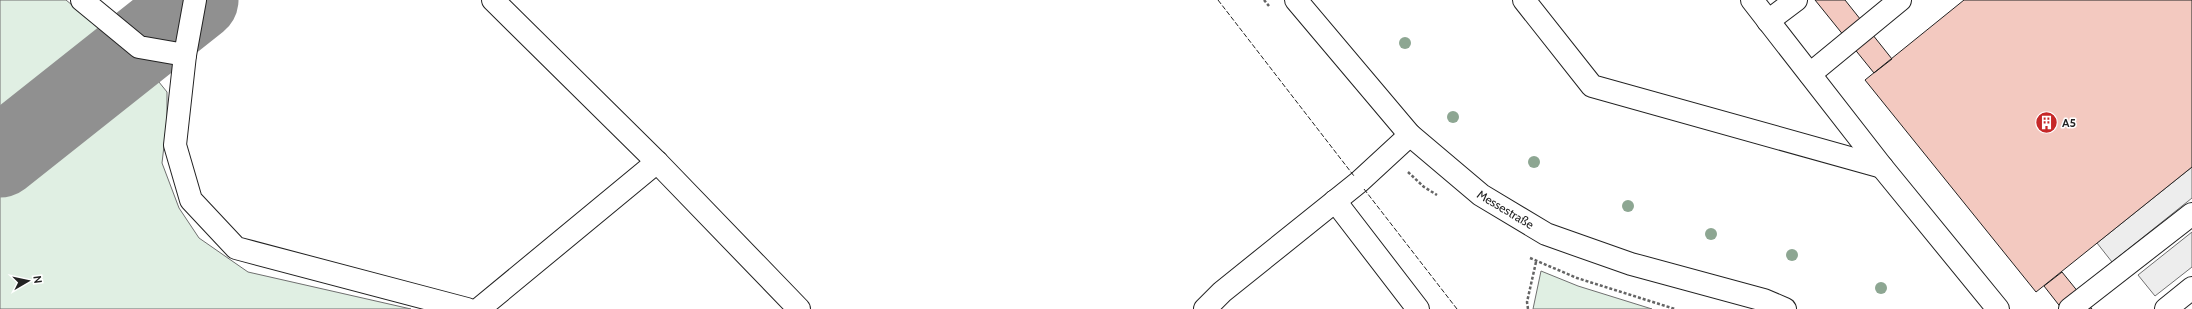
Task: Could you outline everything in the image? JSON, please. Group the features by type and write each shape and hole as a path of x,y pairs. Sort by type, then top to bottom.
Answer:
{"street":[{"path":"82,0 139,47 185,56"},
{"path":"195,0 185,56 174,145 191,200 236,248 468,309"},
{"path":"493,0 657,162 799,309"},
{"name":"Messestraße","path":"1296,0 1410,135 1481,195 1546,234 1631,264 1764,300 1785,309"},
{"path":"1524,0 1592,86 1882,167"},
{"path":"1752,0 1882,167 1998,309"},
{"path":"1768,21 1796,0"},
{"path":"1810,74 1900,0"},
{"path":"1205,309 1222,292 1335,201 1410,135"},
{"path":"479,309 657,162"},
{"path":"1335,201 1418,309"},
{"path":"2070,309 2192,214"},
{"path":"2166,309 2192,288"}],"path":[{"path":"1528,309 1527,302 1536,262"}],"green space":[{"path":"0,0 66,0 113,39 0,134"},
{"path":"142,61 167,92 167,120 162,163 179,208 199,238 248,272 411,309 0,309 0,180 34,148"},
{"path":"1541,271 1578,286 1652,309 1533,309"}],"shaded area":[{"path":"2192,167 2192,198 2112,262 2097,243"},
{"path":"2192,232 2192,267 2155,296 2138,275"}],"building":[{"path":"1815,0 1845,0 1892,59 1874,73"},
{"name":"A5","path":"1964,0 2192,0 2192,167 2036,292 1865,80"},
{"path":"2062,272 2092,309 2062,309 2044,286"}],"taxiway":[{"path":"0,157 198,0"}],"fence":[{"path":"1218,0 1354,176"},
{"path":"1364,189 1457,309"}],"place":[{"name":"A5","path":"2046,123"}]}
